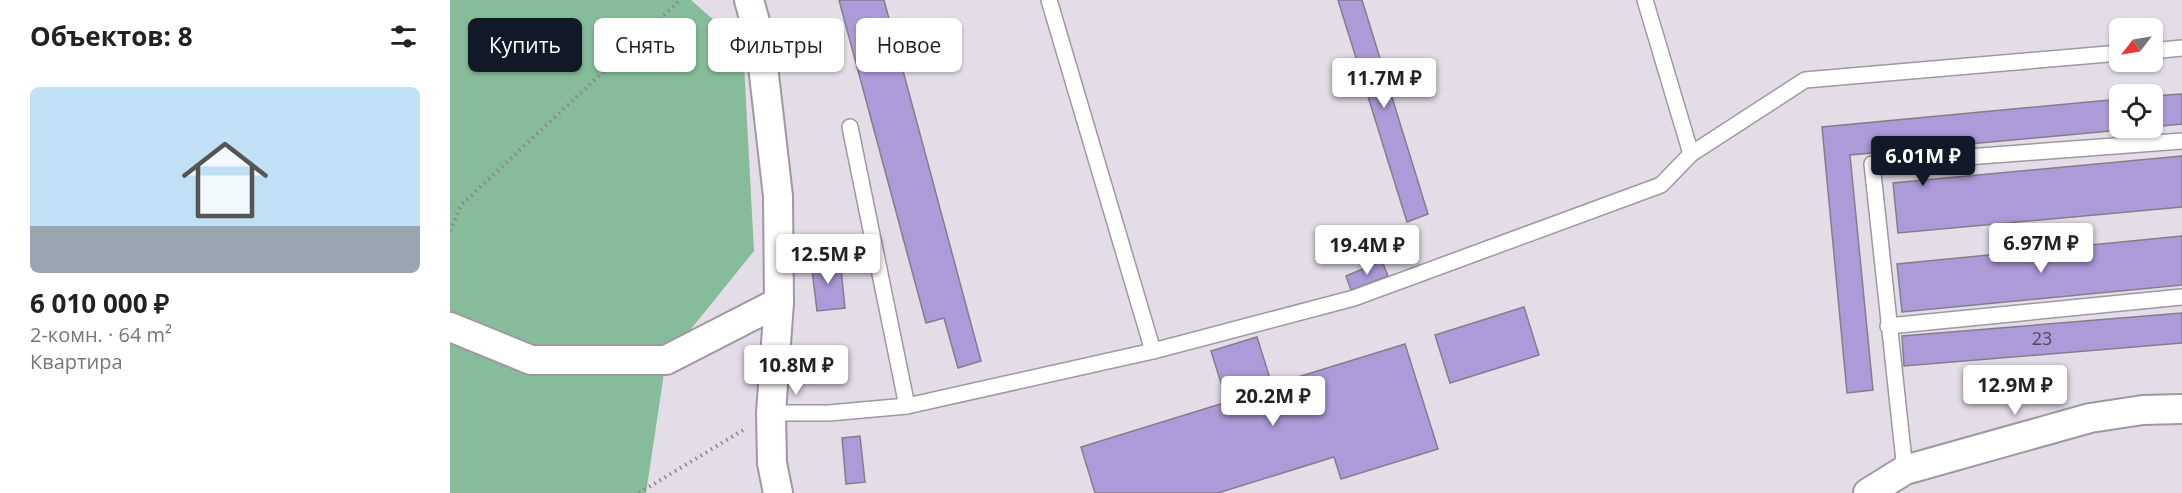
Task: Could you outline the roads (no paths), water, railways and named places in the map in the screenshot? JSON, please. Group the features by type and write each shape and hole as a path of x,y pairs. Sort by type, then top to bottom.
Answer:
{"street":[{"path":"749,0 760,40 778,196 779,302 771,413 772,463 778,493"},
{"path":"450,327 531,360 666,360 779,302"},
{"path":"1868,493 1905,470 2090,418 2144,410 2182,409"}],"lane":[{"path":"1049,0 1153,351"},
{"path":"1645,0 1691,154"},
{"path":"2163,50 2182,48"},
{"path":"771,413 829,413 907,406 1153,351 1354,298 1661,185 1691,154 1805,80 2109,55"},
{"path":"850,127 907,406"},
{"path":"1905,470 1872,164 2182,141"},
{"path":"1888,326 2182,297"}]}
